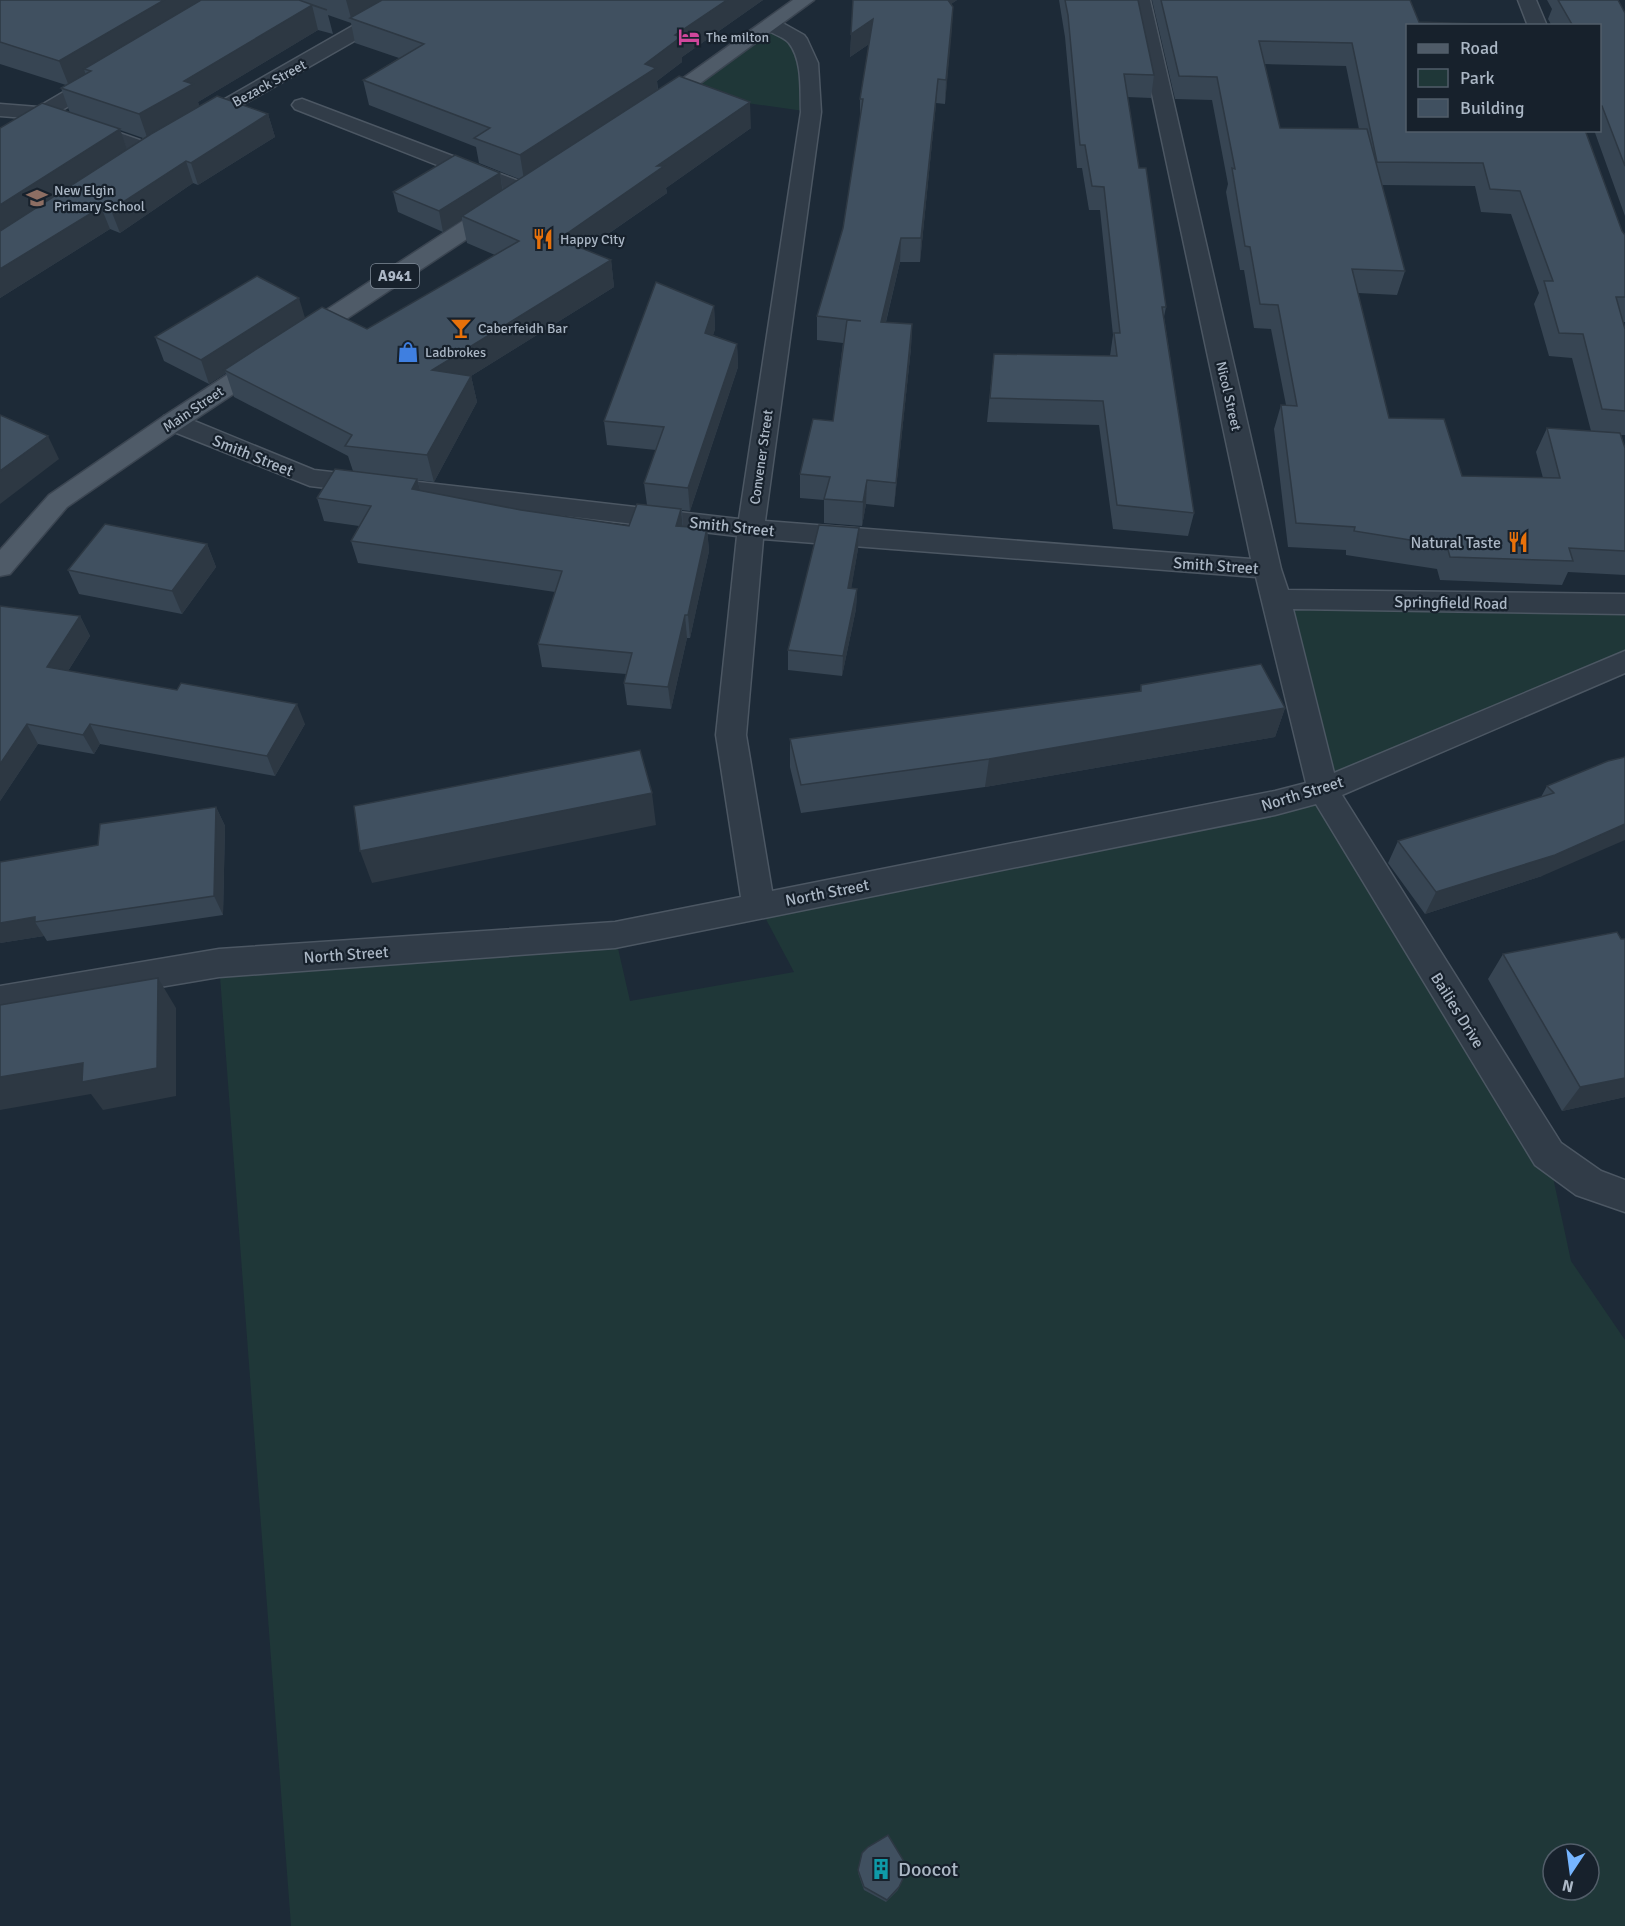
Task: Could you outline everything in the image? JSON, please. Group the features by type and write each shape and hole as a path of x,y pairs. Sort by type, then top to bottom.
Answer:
{"main road":[{"path":"638,118 772,26 805,0"},
{"name":"Main Street","path":"0,567 58,501 173,422 534,185"}],"street":[{"name":"Bezack Street","path":"130,163 412,0"},
{"name":"Nicol Street","path":"1141,0 1268,569 1323,790"},
{"path":"1527,0 1537,24"},
{"path":"334,26 355,34"},
{"name":"Convener Street","path":"759,906 731,735 751,529 811,112 808,63 797,39 772,26"},
{"path":"42,113 119,67"},
{"name":"Main Street","path":"302,105 534,185"},
{"path":"0,110 42,113 165,141"},
{"name":"Smith Street","path":"173,422 310,478 751,529 1268,569"},
{"name":"Springfield Road","path":"1277,599 1625,604"},
{"name":"North Street","path":"0,1000 219,963 615,935 1263,805 1323,790 1625,661"},
{"name":"Bailies Drive","path":"1323,790 1548,1154 1589,1183 1625,1196"}],"green space":[{"path":"772,25 797,39 811,112 676,93"},
{"path":"1277,599 1625,604 1625,661 1323,791 1548,1154 1571,1261 1625,1340 1625,1926 291,1926 219,963 615,935 630,1001 794,972 759,906 1322,790"}],"building":[{"path":"0,0 164,0 59,61 0,42"},
{"path":"201,0 299,0 327,10 312,5 184,81 193,84 139,114 61,88 91,71 84,69"},
{"path":"382,0 727,0 675,35 681,37 645,64 656,68 520,155 474,138 490,128 363,80 424,44 350,18"},
{"path":"853,0 948,0 953,7 946,80 938,79 921,238 901,238 881,322 912,324 896,483 867,480 863,502 824,499 830,477 800,474 813,419 833,421 847,320 861,321 817,316 843,228 873,19 851,34"},
{"path":"1065,0 1138,0 1154,75 1124,74 1139,168 1146,168 1166,307 1162,307 1194,513 1117,505 1103,401 990,398 994,354 1117,356 1114,333 1120,333 1104,187 1092,186 1085,145 1080,145"},
{"path":"1161,0 1410,0 1419,22 1480,24 1406,24 1406,132 1586,132 1625,235 1625,297 1616,297 1625,329 1625,411 1602,409 1583,334 1559,333 1544,281 1553,281 1520,191 1490,189 1483,163 1377,162 1352,43 1259,41 1280,128 1367,129 1405,271 1352,269 1389,418 1444,419 1462,476 1560,478 1547,428 1620,433 1625,448 1625,551 1569,548 1573,561 1450,557 1447,546 1354,531 1355,527 1296,523 1281,405 1297,406 1278,305 1260,304 1250,247 1245,246 1232,168 1235,169 1217,77 1179,76"},
{"path":"1558,0 1618,0 1625,13 1625,166 1601,106 1601,24 1572,24"},
{"path":"679,76 750,102 657,166 664,166 559,239 611,260 432,370 471,376 427,455 345,446 352,435 224,370 322,307 367,329 519,241 462,216"},
{"path":"217,96 268,114 191,163 186,161 111,210 101,207 0,269 0,231 151,134"},
{"path":"42,103 120,129 0,205 0,128"},
{"path":"455,155 500,173 439,211 393,192"},
{"path":"257,276 299,298 201,360 155,337"},
{"path":"656,282 714,306 705,333 737,344 688,488 644,483 664,427 604,421"},
{"path":"0,415 48,436 0,471"},
{"path":"335,469 417,479 412,489 521,510 629,526 637,504 681,509 676,526 707,528 688,615 685,615 668,687 624,683 632,653 538,644 562,571 351,541 371,506 317,498"},
{"path":"105,524 207,544 172,591 68,570"},
{"path":"819,525 859,528 848,588 857,589 843,656 788,650"},
{"path":"0,606 80,616 47,667 177,690 181,683 297,704 267,756 90,724 83,735 27,724 0,764"},
{"path":"1261,664 1285,708 989,759 801,785 790,739 1141,691 1141,685"},
{"path":"640,750 652,793 360,851 354,806"},
{"path":"1625,757 1625,824 1555,855 1436,892 1398,841 1554,793 1547,786 1608,761"},
{"path":"216,807 214,896 35,922 35,917 0,923 0,862 98,845 100,824"},
{"path":"1617,932 1621,939 1625,939 1625,1078 1580,1087 1503,954"},
{"path":"158,978 157,1068 82,1082 83,1063 0,1077 0,1005"},
{"name":"Doocot","path":"888,1835 905,1863 906,1872 899,1887 887,1900 864,1887 858,1870 862,1853"}],"place":[{"name":"The milton","path":"689,37"},
{"name":"New Elgin Primary School","path":"37,198"},
{"name":"Happy City","path":"543,239"},
{"name":"Caberfeidh Bar","path":"461,328"},
{"name":"Ladbrokes","path":"408,352"},
{"name":"Natural Taste","path":"1518,542"},
{"name":"Doocot","path":"881,1869"}]}
